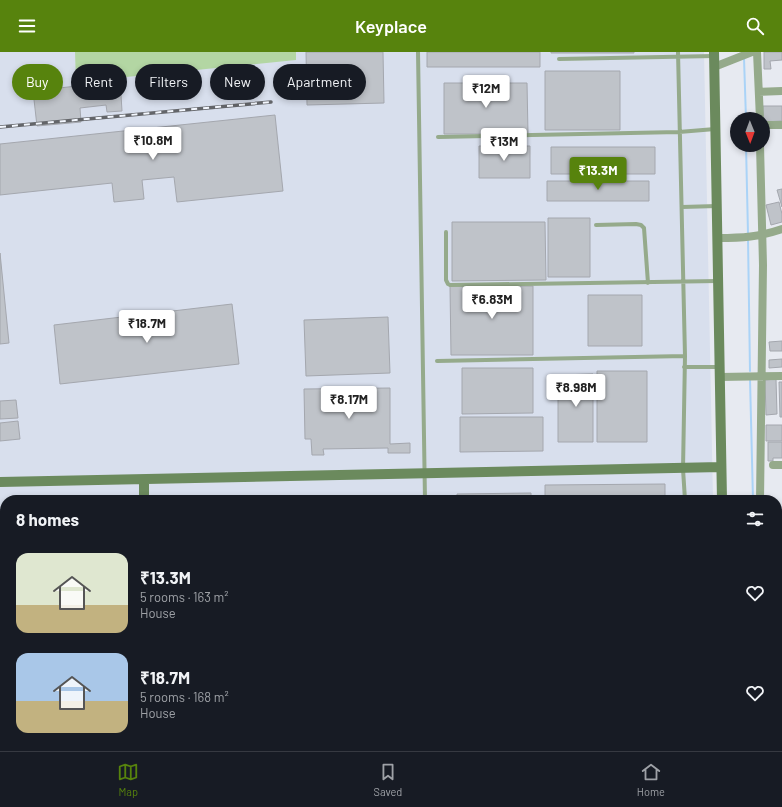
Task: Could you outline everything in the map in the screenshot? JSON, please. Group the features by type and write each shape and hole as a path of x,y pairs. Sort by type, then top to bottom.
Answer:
{"street":[{"path":"714,67 750,53 759,92 760,112"},
{"path":"714,54 722,495"},
{"path":"759,92 782,91"},
{"path":"770,125 782,125"},
{"path":"760,152 763,235 760,495"},
{"path":"718,238 750,237 763,235 782,229"},
{"path":"720,372 762,378 782,376"},
{"path":"773,465 782,465"},
{"path":"0,482 721,468"},
{"path":"144,480 144,495"}],"lane":[{"path":"418,52 425,495"},
{"path":"678,54 682,207 684,356 683,469 685,495"},
{"path":"559,59 714,54"},
{"path":"438,137 679,132 715,129"},
{"path":"682,207 716,206"},
{"path":"596,225 636,224 641,225 644,228 648,283"},
{"path":"446,232 446,280 450,285 718,281"},
{"path":"437,361 684,356"},
{"path":"684,367 720,372"}],"shaded area":[{"path":"0,52 704,52 713,495 0,495"}],"green space":[{"path":"75,52 296,52 296,60 256,64 210,64 210,69 202,69 202,64 135,64 135,76 127,77 127,64 75,64"}],"building":[{"path":"306,52 383,52 384,103 307,105 307,100 366,100 366,64 306,64"},
{"path":"427,52 540,52 540,67 427,67"},
{"path":"634,52 634,53 551,53"},
{"path":"764,52 782,52 782,60 770,61 771,69 764,69"},
{"path":"545,71 620,71 620,130 545,130"},
{"path":"444,83 527,83 528,134 444,134"},
{"path":"71,87 71,100 121,100 122,111 107,112 106,105 80,108 81,122 37,126 34,100 63,100 63,88"},
{"path":"763,106 782,106 782,121 770,122 770,112 763,112"},
{"path":"275,115 283,191 177,202 174,177 142,180 144,199 114,202 112,183 0,195 0,144"},
{"path":"479,146 530,146 530,178 479,178"},
{"path":"551,147 655,147 655,174 551,174"},
{"path":"547,181 649,181 649,201 547,201"},
{"path":"782,189 782,207 777,190"},
{"path":"779,202 782,222 771,225 766,205"},
{"path":"548,218 590,218 590,277 548,277"},
{"path":"452,222 545,222 546,280 452,281"},
{"path":"0,253 9,343 0,344"},
{"path":"450,286 533,286 533,355 451,355"},
{"path":"588,295 642,295 642,346 588,346"},
{"path":"232,304 239,364 60,384 54,325"},
{"path":"388,317 390,373 306,376 304,320"},
{"path":"782,341 782,351 770,351 769,342"},
{"path":"782,359 782,367 769,368 769,360"},
{"path":"462,368 533,368 533,413 462,414"},
{"path":"597,371 647,371 647,442 597,442"},
{"path":"593,374 593,442 558,442 558,375"},
{"path":"776,379 777,414 766,415 765,380"},
{"path":"779,382 782,382 782,417 780,417"},
{"path":"390,388 390,444 410,443 410,453 388,453 388,448 323,449 324,455 312,455 311,439 305,439 304,389"},
{"path":"16,400 18,418 0,419 0,401"},
{"path":"460,417 543,417 543,451 460,452"},
{"path":"18,421 20,439 0,441 0,423"},
{"path":"766,425 782,425 782,441 766,441"},
{"path":"768,442 782,442 782,458 773,458 773,461 768,461"},
{"path":"665,484 665,495 545,495 545,485"},
{"path":"531,493 531,495 457,495"}],"waterway":[{"path":"744,58 746,112"},
{"path":"746,152 748,234"},
{"path":"748,238 750,371"},
{"path":"750,379 753,495"}],"railway":[{"path":"0,127 271,102"}]}
